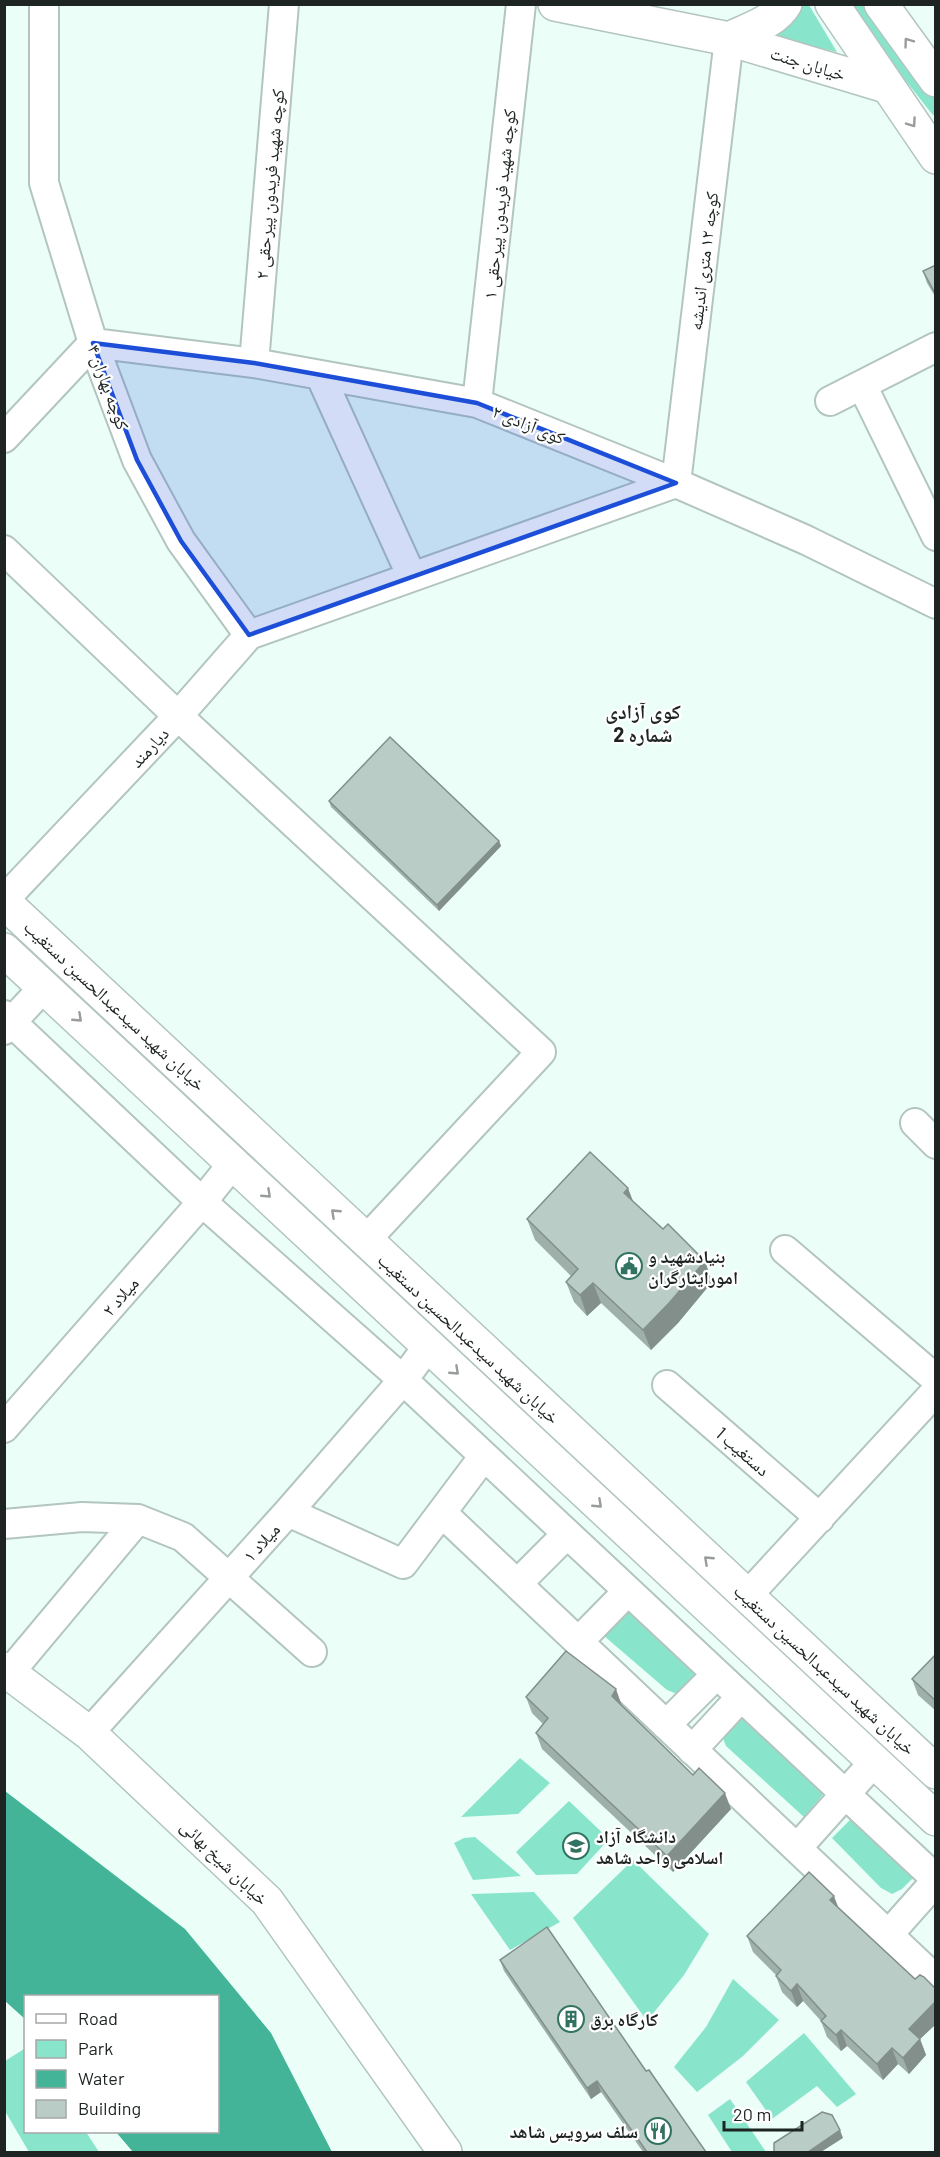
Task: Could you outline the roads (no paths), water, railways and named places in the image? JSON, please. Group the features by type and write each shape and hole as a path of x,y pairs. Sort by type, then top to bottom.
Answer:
{"main road":[{"name":"خیابان جنت","path":"555,4 729,39 886,86"},
{"name":"خیابان جنت","path":"729,39 765,22 782,10 785,4"},
{"path":"832,4 936,157"},
{"path":"881,4 936,80"},
{"name":"خیابان شهید سیدعبدالحسین دستغیب","path":"4,901 365,1241 936,1772"},
{"name":"خیابان شهید سیدعبدالحسین دستغیب","path":"4,950 936,1819"},
{"name":"خیابان شیخ بهائی","path":"7,1671 89,1733 267,1901 445,2152"}],"street":[{"name":"کوچه بهاران ۴","path":"44,4 44,183 93,343 136,460 181,541 249,635"},
{"name":"کوچه شهید فریدون پیرحقی ۲","path":"254,363 284,4"},
{"name":"کوچه شهید فریدون پیرحقی ۱","path":"477,403 521,4"},
{"name":"کوچه ۱۲ متری اندیشه","path":"676,483 729,39"},
{"name":"کوی آزادی ۲","path":"93,343 254,363 477,403 676,483 807,540 936,604"},
{"path":"4,438 93,343"},
{"path":"830,401 936,347"},
{"path":"320,375 412,577"},
{"path":"862,385 936,536"},
{"path":"365,1241 541,1052 178,716 249,635 676,483"},
{"name":"دیارمند","path":"4,550 178,716 4,901"},
{"path":"44,987 7,1022 202,1202 403,1380 936,1880 888,1935"},
{"path":"915,1123 936,1144"},
{"name":"میلاد ۲","path":"4,1428 202,1202 234,1162"},
{"path":"785,1250 936,1379"},
{"name":"میلاد ۱","path":"89,1733 288,1512 403,1380 428,1346"},
{"name":"دستغیب 1","path":"667,1385 820,1518"},
{"path":"747,1596 936,1391"},
{"path":"288,1512 403,1564 484,1456"},
{"path":"442,1513 933,1977"},
{"path":"4,1524 82,1517 138,1519 183,1537 312,1652"},
{"path":"7,1671 138,1519"},
{"path":"517,1584 567,1534"},
{"path":"578,1642 628,1591"},
{"path":"666,1725 717,1674"},
{"path":"693,1750 741,1697"},
{"path":"796,1848 874,1762"}],"water":[{"path":"5,1791 185,1929 271,2033 332,2152 133,2152 117,2133 219,2133 219,1995 24,1995 24,2018 5,2001"}],"place":[{"name":"بنیادشهید و امورایثارگران","path":"629,1266"},
{"name":"دانشگاه آزاد اسلامی واحد شاهد","path":"576,1846"},
{"name":"کارگاه برق","path":"571,2019"},
{"name":"سلف سرویس شاهد","path":"658,2131"}],"district":[{"name":"کوی آزادی شماره 2","path":"643,722"}]}
